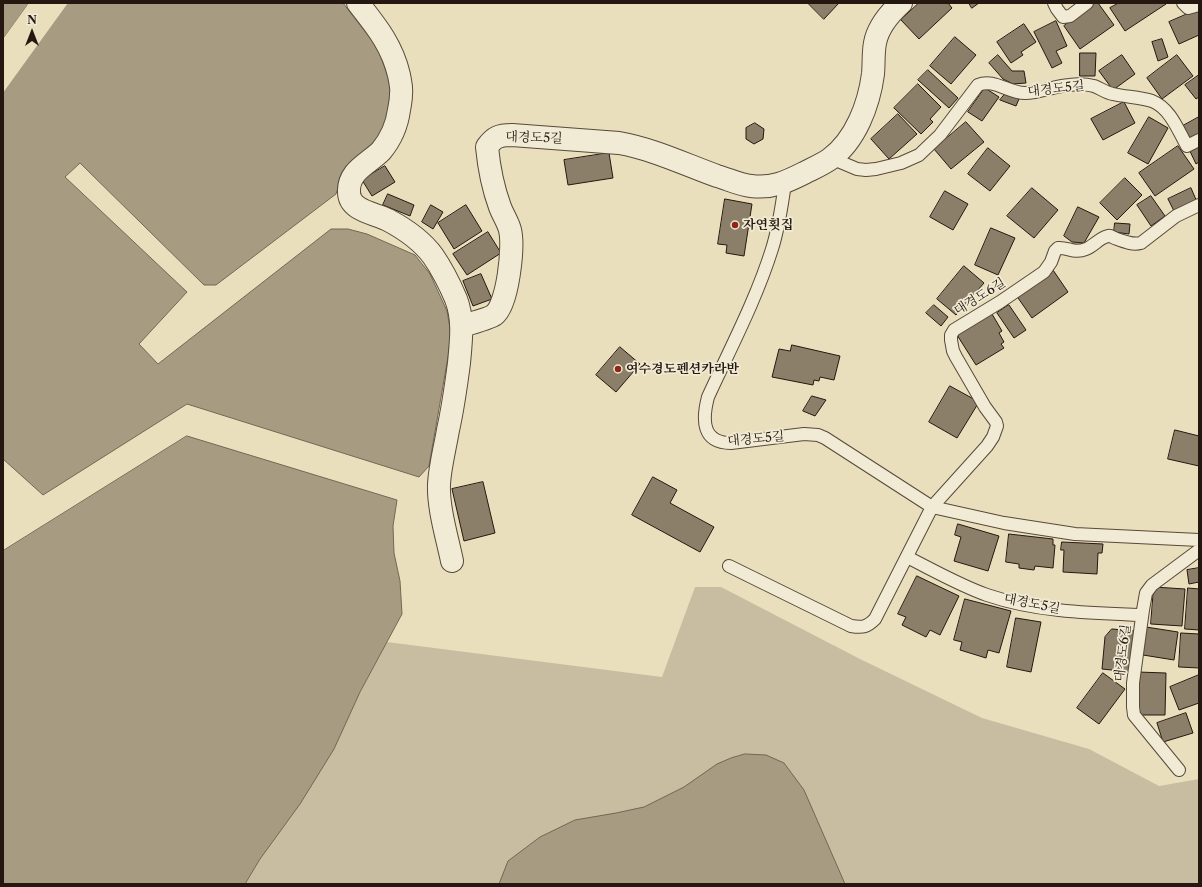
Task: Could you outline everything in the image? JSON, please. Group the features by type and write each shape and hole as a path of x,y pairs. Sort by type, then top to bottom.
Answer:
{"street":[{"path":"358,3 389,46 397,65 402,94 398,116 392,134 380,151 354,174 349,184 348,194 352,202 358,208 387,219 403,228 420,242 433,256 456,300 462,326 455,394 440,470 439,486 439,500 452,561"},
{"name":"대경도5길","path":"462,326 494,315 501,305 508,279 511,243 510,230 500,207 492,178 487,147 493,139 502,135 512,135 619,143 654,151 700,170 740,184 752,186 774,186 785,183 831,158 843,146 856,129 869,91 877,35 901,3"}],"lane":[{"path":"1054,3 1063,17 1070,16 1086,3"},
{"path":"1183,3 1188,8 1199,5"},
{"name":"대경도5길","path":"831,158 857,169 866,170 901,163 919,155 940,135 978,85 985,82 1015,92 1024,93 1069,85 1093,86 1112,94 1152,101 1161,106 1170,116 1187,146 1199,140"},
{"name":"대경도5길","path":"785,183 779,219 764,274 708,398 705,413 706,428 713,439 726,443 804,434 818,435 932,507"},
{"name":"대경도6길","path":"932,507 987,446 997,426 953,351 951,335 954,330 1000,302 1044,272 1051,262 1054,251 1058,248 1065,248 1070,251 1080,251 1087,249 1102,238 1108,236 1132,244 1141,243 1176,216 1199,205"},
{"path":"729,566 851,626 861,628 875,619 932,507 1004,523 1075,534 1199,540"},
{"name":"대경도6길","path":"1179,770 1134,715 1133,683 1146,593 1152,586 1199,550"},
{"name":"대경도5길","path":"906,557 967,587 1013,602 1041,608 1072,612 1142,615"}],"shaded area":[{"path":"3,3 29,3 3,39"},
{"path":"68,3 343,3 377,47 390,81 392,99 389,116 379,138 342,175 336,194 216,285 204,285 80,163 65,177 187,292 139,344 158,364 331,229 348,229 367,234 415,255 430,274 447,311 451,334 429,466 419,477 187,404 43,495 3,459 3,93"},
{"path":"187,436 397,500 393,526 394,553 400,581 402,614 360,692 334,749 300,804 260,859 245,884 3,884 3,551"},
{"path":"695,587 721,587 860,659 982,718 1089,749 1159,786 1199,779 1199,884 245,884 360,692 387,642 662,677"},
{"path":"745,754 766,755 784,763 804,790 845,884 499,884 508,861 540,837 575,820 644,807 684,787 717,764"}],"pier":[{"path":"29,3 31,3 3,41 3,39"},
{"path":"66,3 68,3 3,93 3,89"}],"building":[{"path":"808,3 839,3 824,19"},
{"path":"919,3 948,3 952,8 919,39 901,20"},
{"path":"969,3 979,3 972,8"},
{"path":"1095,3 1098,3 1114,25 1080,49 1064,26"},
{"path":"1119,3 1166,4 1125,31 1110,8"},
{"path":"1199,9 1199,35 1179,44 1169,22"},
{"path":"1056,21 1067,46 1056,51 1062,63 1052,68 1034,32"},
{"path":"1024,24 1036,42 1021,52 1023,55 1011,63 997,42"},
{"path":"955,37 976,55 951,84 930,66"},
{"path":"1162,39 1168,57 1158,61 1152,42"},
{"path":"1080,53 1096,53 1095,76 1080,76"},
{"path":"998,55 1012,71 1024,71 1026,83 1013,84 1003,79 989,63"},
{"path":"1122,55 1135,74 1113,90 1099,71"},
{"path":"1177,55 1193,76 1162,99 1147,78"},
{"path":"928,70 958,98 949,108 918,80"},
{"path":"1199,75 1199,97 1196,99 1185,85"},
{"path":"918,84 941,107 930,119 933,122 921,134 894,108"},
{"path":"985,88 999,97 982,121 968,112"},
{"path":"1006,93 1019,99 1016,106 1000,100"},
{"path":"1124,102 1135,123 1103,140 1091,119"},
{"path":"898,114 917,134 889,159 871,139"},
{"path":"1149,117 1168,128 1148,164 1128,153"},
{"path":"1199,117 1199,134 1189,140 1181,127"},
{"path":"966,122 984,142 951,169 934,149"},
{"path":"755,123 764,129 763,139 754,144 746,139 746,128"},
{"path":"1199,142 1199,162 1196,164 1188,147"},
{"path":"1178,146 1194,169 1155,196 1139,173"},
{"path":"988,148 1010,166 990,191 968,174"},
{"path":"609,153 613,178 568,185 564,160"},
{"path":"385,166 395,182 372,196 362,180"},
{"path":"1125,178 1142,195 1117,220 1100,203"},
{"path":"1032,188 1058,210 1034,238 1007,216"},
{"path":"1191,188 1197,202 1175,213 1168,199"},
{"path":"945,191 968,204 953,230 930,217"},
{"path":"388,194 414,205 410,216 383,205"},
{"path":"1151,196 1165,216 1151,226 1137,205"},
{"path":"725,199 752,204 744,256 726,253 727,245 718,244"},
{"path":"431,205 443,212 433,229 422,222"},
{"path":"466,205 482,231 454,249 438,223"},
{"path":"1078,207 1099,217 1084,243 1072,242 1064,236"},
{"path":"1115,223 1130,224 1129,234 1114,232"},
{"path":"991,228 1015,238 998,275 975,265"},
{"path":"488,232 501,253 467,275 453,254"},
{"path":"964,266 984,283 956,315 937,299"},
{"path":"1053,270 1068,292 1032,318 1016,295"},
{"path":"481,274 492,299 473,306 463,281"},
{"path":"934,305 948,317 941,326 926,313"},
{"path":"1009,305 1026,330 1014,338 997,313"},
{"path":"992,314 1002,331 999,333 1004,342 1001,344 1004,348 976,365 957,335"},
{"path":"792,345 840,356 834,380 820,377 819,381 814,380 813,385 772,377 779,349 790,351"},
{"name":"여수경도펜션카라반","path":"620,347 640,364 616,392 596,375"},
{"path":"950,386 979,402 957,438 929,422"},
{"path":"812,396 826,400 815,416 803,411"},
{"path":"1175,430 1199,436 1199,466 1168,459"},
{"path":"653,477 677,490 670,503 714,527 700,552 632,515"},
{"path":"483,482 495,533 464,541 452,489"},
{"path":"958,524 999,536 988,571 954,561 961,537 955,535"},
{"path":"1009,534 1053,539 1053,545 1055,545 1053,568 1035,566 1034,570 1019,568 1019,564 1006,562"},
{"path":"1062,542 1103,544 1102,553 1098,553 1097,574 1063,572 1064,550 1061,550"},
{"path":"1199,568 1199,582 1189,584 1187,570"},
{"path":"917,576 959,596 940,635 930,630 926,637 902,625 906,617 898,614"},
{"path":"1154,587 1185,589 1182,626 1151,624"},
{"path":"1188,588 1199,589 1199,630 1185,629"},
{"path":"965,599 1011,611 999,653 988,650 986,658 960,650 962,642 954,640"},
{"path":"1016,618 1041,622 1031,672 1007,667"},
{"path":"1146,627 1178,632 1174,660 1143,655"},
{"path":"1112,629 1135,631 1130,672 1102,669 1105,637"},
{"path":"1181,633 1199,634 1199,668 1179,667"},
{"path":"1138,672 1166,673 1165,715 1137,715"},
{"path":"1103,673 1125,689 1099,724 1077,708"},
{"path":"1199,675 1199,703 1179,710 1170,687"},
{"path":"1186,713 1193,733 1163,742 1157,723"}],"place":[{"name":"자연횟집","path":"735,225"},
{"name":"여수경도펜션카라반","path":"618,369"}]}
